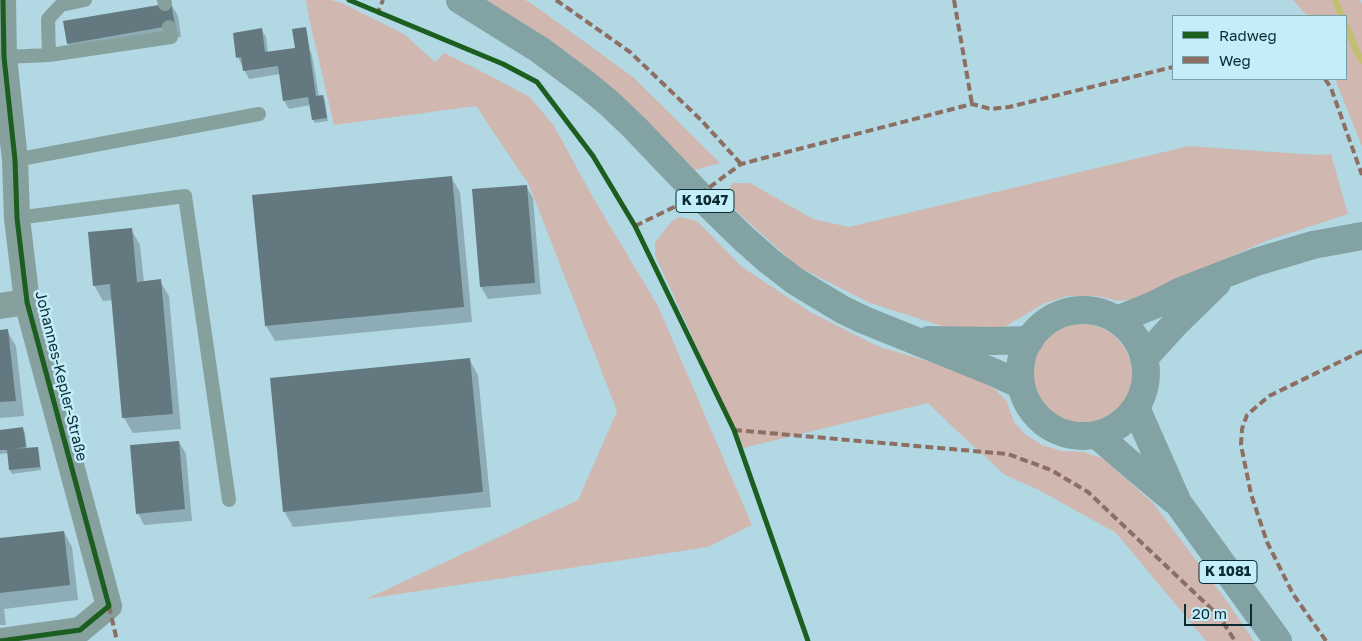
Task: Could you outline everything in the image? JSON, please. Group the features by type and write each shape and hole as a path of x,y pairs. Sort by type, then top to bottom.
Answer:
{"main road":[{"name":"K 1047","path":"460,0 540,50 593,89 635,128 743,238 795,281 843,310 1021,385"},
{"path":"1117,320 1154,305 1181,291 1256,262 1312,246 1362,236"},
{"path":"1144,358 1175,324 1225,275"},
{"path":"1087,310 1105,314 1117,320 1134,336 1142,350 1146,366 1146,382 1142,398 1136,408 1122,424 1097,435 1086,437 1067,435 1050,428 1035,415 1025,399 1021,385 1020,361 1026,344 1037,329 1052,318 1069,311 1087,310"},
{"name":"K 1047","path":"915,340 1030,340"},
{"name":"K 1081","path":"1136,408 1178,503 1278,641"},
{"name":"K 1081","path":"1097,435 1178,503"}],"street":[{"name":"Johannes-Kepler-Straße","path":"0,641 80,630 109,606 27,302 17,218 15,160 4,57 3,0"},
{"name":"Johannes-Kepler-Straße","path":"0,306 27,302"}],"lane":[{"path":"49,55 48,19 61,5 85,0"},
{"path":"4,57 49,55 170,37 169,27"},
{"path":"15,160 259,114"},
{"path":"17,218 185,196 229,500"}],"shaded area":[{"path":"306,0 331,0 342,3 404,34 435,62 444,53 530,97 554,126 591,194 658,306 752,525 708,547 366,599 578,500 617,411 529,185 476,106 334,125"},
{"path":"481,0 525,0 531,3 633,77 720,163 695,170 589,69"},
{"path":"1293,0 1360,0 1362,4 1362,146 1335,80 1347,80 1347,15 1306,15"},
{"path":"1189,146 1319,155 1331,154 1348,214 1266,241 1136,299 1118,301 1096,296 1067,296 1043,304 999,330 945,327 870,303 797,266 723,199 733,183 750,183 813,219 849,227"},
{"path":"679,217 697,221 742,267 810,312 877,346 967,373 996,390 1007,402 1014,422 1025,434 1042,445 1061,451 1083,452 1102,458 1153,503 1226,600 1254,641 1206,641 1116,533 1037,489 1005,475 928,403 743,448 655,255 655,243 671,222"},
{"path":"1082,324 1101,328 1118,338 1128,355 1132,374 1128,393 1118,410 1101,420 1082,424 1063,420 1046,410 1036,393 1032,374 1036,355 1046,338 1063,328"}],"building":[{"path":"171,3 175,25 67,44 63,21"},
{"path":"306,27 316,96 323,95 327,118 312,120 308,97 283,101 278,66 243,71 241,57 236,58 233,33 262,28 265,52 295,48 292,29"},
{"path":"452,176 464,307 265,326 252,195"},
{"path":"527,185 535,283 480,287 472,189"},
{"path":"132,228 137,282 161,279 173,414 122,418 110,284 93,286 88,232"},
{"path":"8,329 16,401 0,402 0,330"},
{"path":"470,358 483,492 283,512 270,378"},
{"path":"23,427 26,447 12,449 38,447 40,467 9,470 7,450 0,450 0,430"},
{"path":"179,441 185,509 136,514 130,445"},
{"path":"64,531 70,585 0,593 0,538"}],"waterway":[{"path":"1335,0 1342,15"},
{"path":"1347,27 1362,60"}],"marked path":[{"path":"381,14 378,12 383,0"},
{"path":"556,0 630,52 701,120 741,164"},
{"path":"954,0 972,104"},
{"path":"635,226 699,195 741,164 972,104 991,109 1009,107 1172,67"},
{"path":"1326,80 1331,88 1362,175"},
{"path":"1326,641 1293,594 1267,542 1251,494 1241,445 1242,429 1247,415 1269,396 1362,351"},
{"path":"734,430 1008,454 1051,470 1088,492 1219,616 1235,641"},
{"path":"109,606 117,641"}],"cycle path":[{"path":"0,641 80,630 109,606 27,302 17,218 15,160 4,57 3,0"},
{"path":"349,0 503,64 537,82 593,156 635,226 734,430 808,641"}]}
